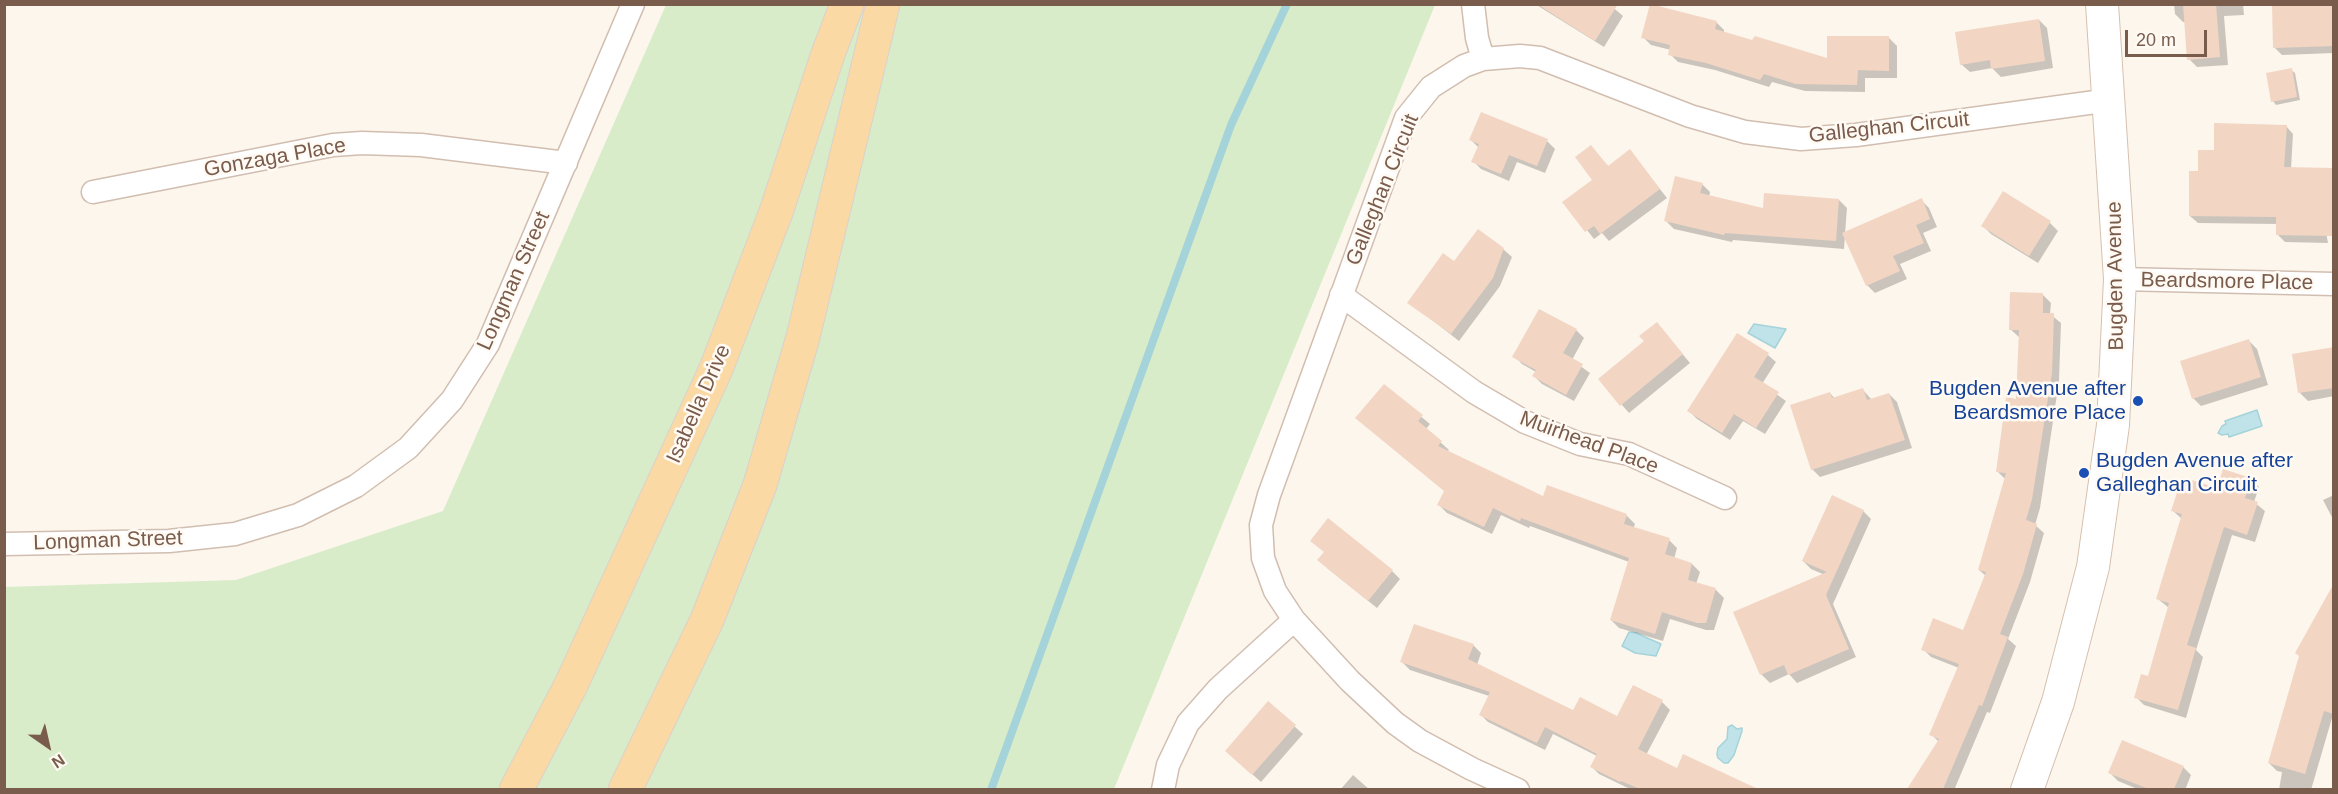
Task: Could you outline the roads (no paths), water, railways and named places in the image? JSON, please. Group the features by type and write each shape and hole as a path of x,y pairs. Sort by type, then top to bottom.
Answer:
{"main road":[{"name":"Isabella Drive","path":"516,789 571,685 716,369 776,212 828,54 847,4"},
{"path":"628,783 707,620 760,485 803,338 883,4"}],"street":[{"name":"Longman Street","path":"4,544 169,541 236,534 298,515 356,486 408,448 452,400 488,344 633,4"},
{"path":"1473,4 1477,38 1483,59"},
{"name":"Bugden Avenue","path":"2027,789 2058,702 2092,567 2114,425 2120,279 2102,4"},
{"name":"Galleghan Circuit","path":"1518,789 1472,769 1420,741 1395,723 1350,681 1294,620 1275,591 1263,558 1261,525 1269,495 1406,118 1431,87 1464,66 1483,59 1520,56 1540,58 1690,116 1745,132 1801,139 1856,135 2110,100"},
{"name":"Gonzaga Place","path":"93,192 333,145 362,143 422,145 566,163"},
{"name":"Beardsmore Place","path":"2120,279 2334,284"},
{"name":"Muirhead Place","path":"1341,295 1474,392 1526,422 1580,444 1629,454 1725,498"},
{"path":"1163,789 1168,765 1188,723 1218,689 1294,620"}],"water":[{"path":"1754,324 1786,329 1775,348 1748,333"},
{"path":"2257,410 2262,426 2229,437 2228,434 2218,433 2226,424 2225,421"},
{"path":"1629,632 1661,644 1656,656 1635,653 1622,646"},
{"path":"1732,725 1737,729 1742,728 1742,731 1734,755 1728,763 1724,763 1718,758 1718,748 1727,739 1728,727"}],"waterway":[{"path":"991,790 1231,125 1287,4"}],"place":[{"name":"Bugden Avenue after Beardsmore Place","path":"2138,401"},
{"name":"Bugden Avenue after Galleghan Circuit","path":"2084,473"}]}
